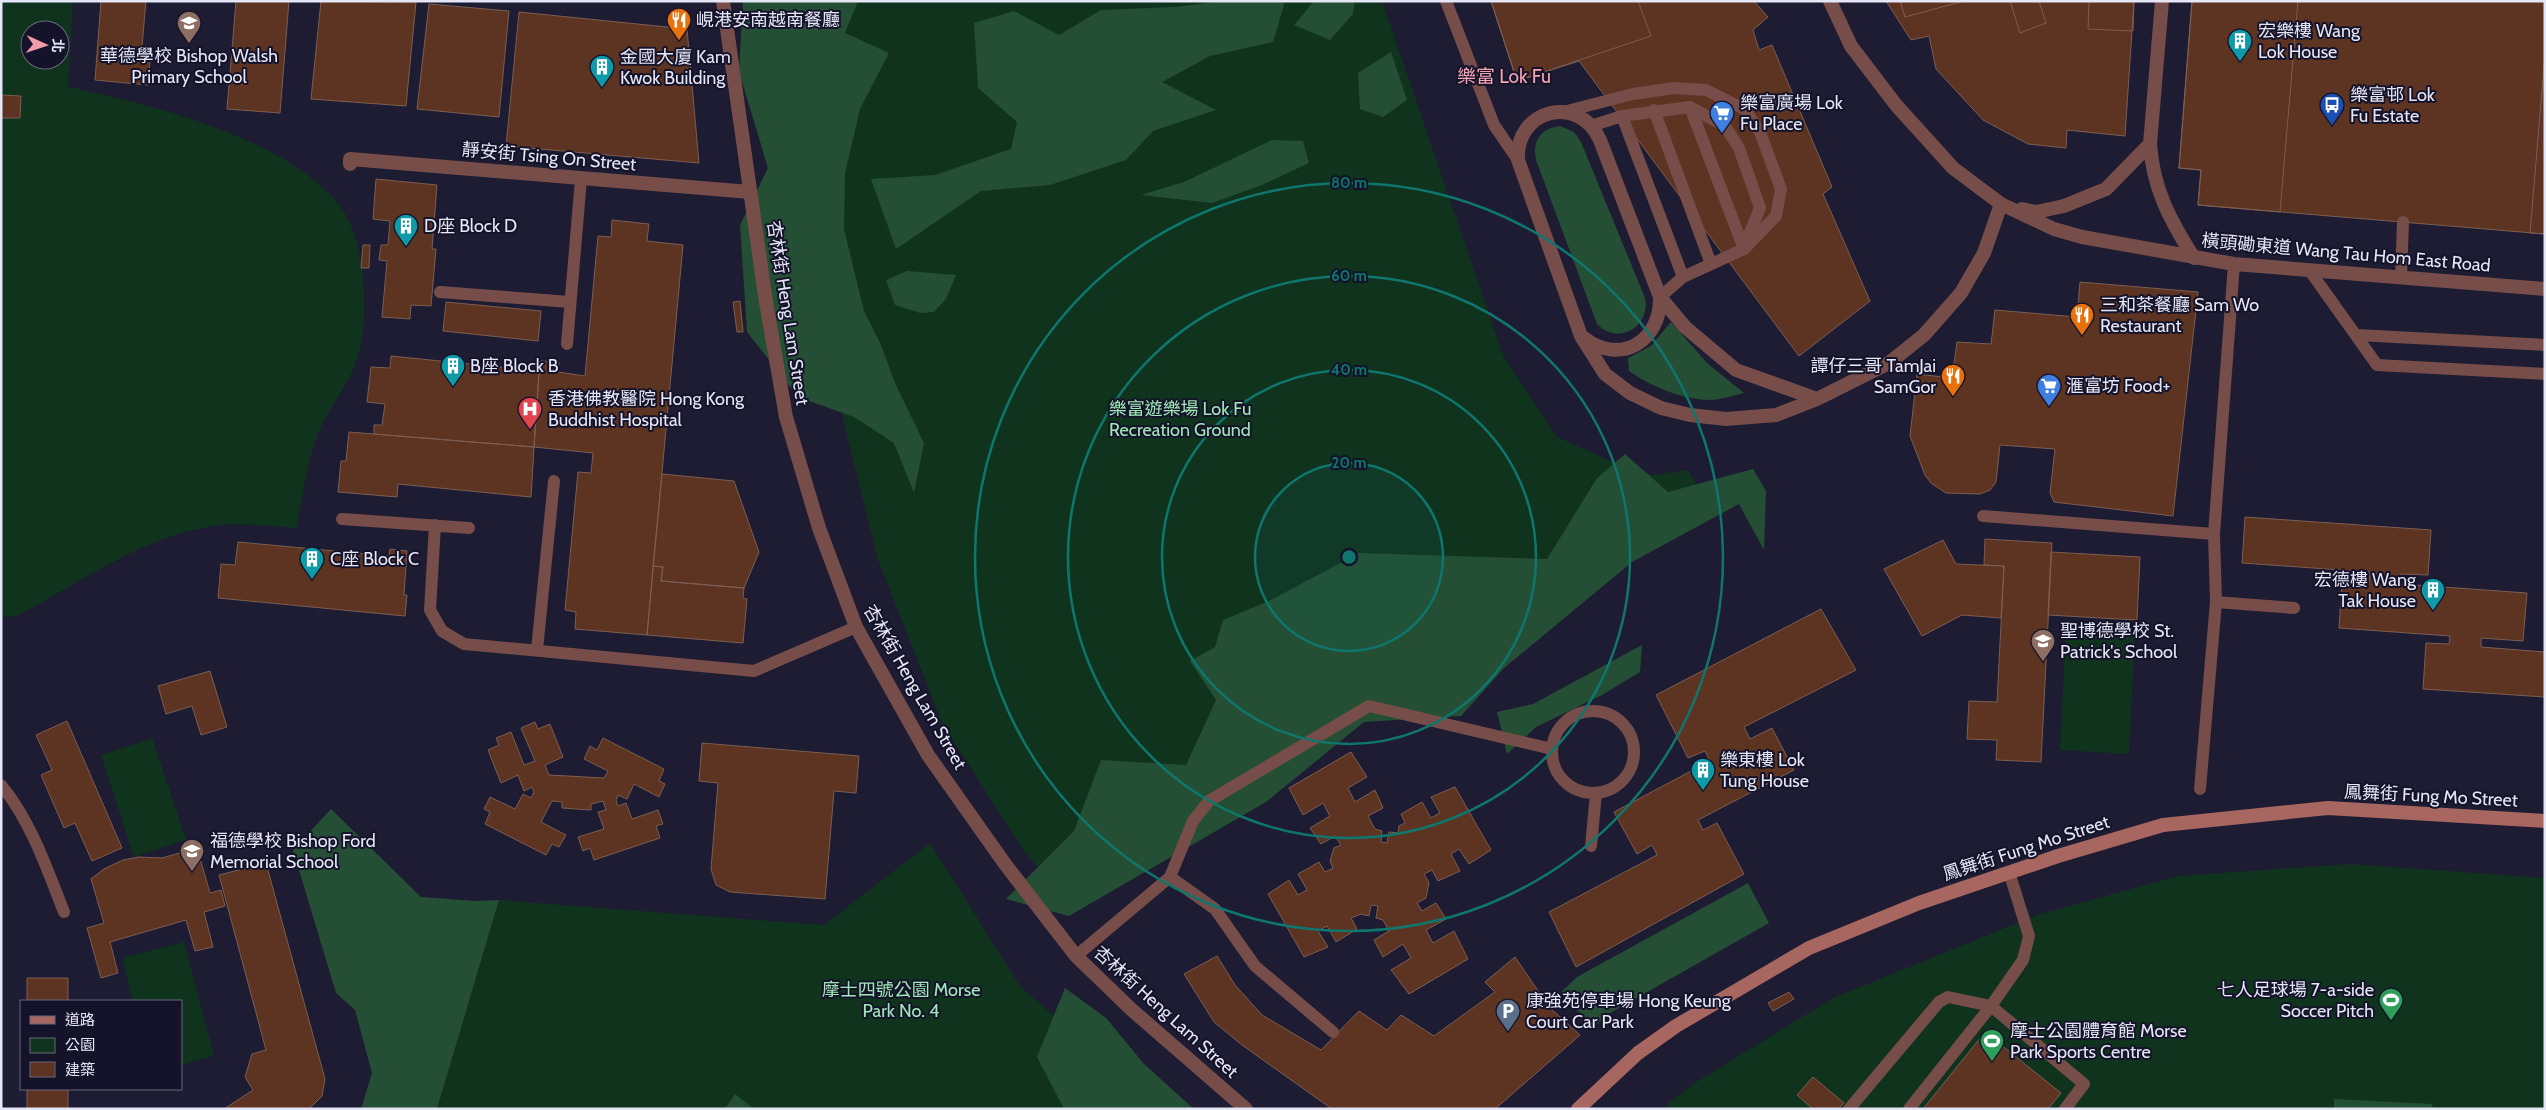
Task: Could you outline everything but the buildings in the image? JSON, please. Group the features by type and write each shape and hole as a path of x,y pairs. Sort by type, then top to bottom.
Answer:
{"main road":[{"name":"鳳舞街 Fung Mo Street","path":"1578,1109 1638,1053 1676,1026 1809,948 1919,903 2009,872 2163,825 2328,808 2545,821"}],"street":[{"name":"杏林街 Heng Lam Street","path":"723,1 750,192 786,417 819,528 856,627 928,755 1006,864 1076,956 1132,1010 1246,1109"},
{"name":"橫頭磡東道 Wang Tau Hom East Road","path":"1830,1 1851,46 1896,105 1953,168 2001,204 2054,229 2082,237 2234,264 2545,289"},
{"path":"2162,1 2150,144 2160,199 2172,224 2194,258"},
{"path":"1817,399 1736,370 1685,327 1660,297 1600,140 1591,126 1573,114 1563,112 1550,113 1537,118 1527,127 1519,140 1518,160 1582,336 1605,374 1630,393 1661,408 1690,416 1726,419 1776,415 1817,399 1883,367 1924,335 1961,293 1984,253 2001,204 2036,212 2064,206 2106,189 2150,144"},
{"name":"靜安街 Tsing On Street","path":"350,164 350,159 750,192"},
{"path":"1582,336 1594,346 1610,350 1632,347 1642,341 1657,322 1660,310 1660,297"}],"lane":[{"path":"1446,1 1494,125 1518,160"},
{"path":"1563,112 1632,94 1674,88 1706,90 1744,109 1760,132 1781,189 1776,216 1744,249 1683,277 1660,297"},
{"path":"1690,107 1744,249"},
{"path":"1591,126 1622,116 1654,110 1690,107 1725,126 1739,148 1760,208 1744,249"},
{"path":"1654,110 1711,264"},
{"path":"1622,116 1683,277"},
{"path":"567,344 581,179"},
{"path":"2400,277 2403,222"},
{"path":"2200,789 2216,602 2214,534 2234,264"},
{"path":"2310,271 2377,365 2545,374"},
{"path":"440,292 570,302"},
{"path":"2356,335 2545,345"},
{"path":"537,650 554,481"},
{"path":"1983,516 2214,534"},
{"path":"342,519 468,528"},
{"path":"436,525 429,602 433,618 442,631 464,644 754,671 856,627"},
{"path":"2216,602 2294,608"},
{"path":"1076,956 1170,877 1193,821 1210,801 1368,706 1552,749"},
{"path":"1589,711 1603,712 1616,718 1626,728 1632,741 1634,756 1630,769 1622,782 1611,790 1596,794 1573,789 1563,782 1552,761 1552,749 1555,735 1563,723 1575,715 1589,711"},
{"path":"1,785 11,797 41,853 64,912"},
{"path":"1590,846 1596,794"},
{"path":"1909,1109 1991,1006 2023,960 2029,936 2009,872"},
{"path":"1170,877 1215,909 1255,966 1333,1032"},
{"path":"1850,1109 1939,1002 1948,998 1991,1006 2084,1084 2065,1109"}],"green space":[{"path":"1,1 73,1 70,53 70,20 20,20 20,70 69,70 68,87 137,103 215,127 287,161 317,182 340,206 355,237 363,275 363,333 357,361 322,425 313,447 296,528 232,524 188,531 141,548 16,616 1,617"},
{"path":"743,1 858,1 845,33 889,53 860,109 845,173 844,229 864,311 881,345 895,383 924,443 914,493 894,443 854,417 798,397 747,332 740,225 768,168 739,72"},
{"name":"樂富遊樂場 Lok Fu Recreation Ground","path":"772,1 1382,1 1503,355 1557,437 1631,470 1653,475 1688,470 1702,496 1076,908 1025,853 942,723 878,560 841,411"},
{"path":"1222,1 1284,1 1284,5 1273,42 1210,56 1162,82 1216,110 1153,131 1126,160 1050,185 981,191 896,249 871,179 935,175 1011,149 1017,122 978,88 974,23 1014,11 1059,35 1101,10 1176,7"},
{"path":"1314,1 1355,1 1353,14 1330,40 1294,25"},
{"path":"1391,52 1407,100 1383,117 1360,109 1358,73"},
{"path":"1560,126 1574,132 1581,142 1645,298 1646,308 1638,325 1623,333 1605,330 1597,324 1536,160 1535,147 1539,137 1548,129"},
{"path":"1272,140 1303,141 1309,163 1262,185 1212,203 1141,195 1184,182"},
{"path":"907,271 956,275 946,299 934,312 920,313 895,305 886,280"},
{"path":"1671,322 1707,363 1744,393 1714,400 1689,398 1657,387 1629,371 1628,358 1651,346"},
{"path":"1625,454 1668,492 1753,469 1766,491 1764,550 1739,504 1632,562 1504,668 1461,716 1364,722 1266,802 1069,916 1006,899 1074,831 1101,760 1186,765 1216,700 1190,661 1215,647 1223,620 1269,601 1359,553 1547,559 1597,478"},
{"path":"2066,626 2135,630 2129,754 2060,750"},
{"path":"1642,645 1640,672 1602,695 1536,727 1507,754 1497,712 1533,704"},
{"path":"152,738 186,840 134,857 101,755"},
{"path":"331,809 421,897 476,901 499,900 437,1109 361,1109 372,1073 355,1010 336,993 293,850"},
{"name":"摩士四號公園 Morse Park No. 4","path":"930,843 1020,986 1160,1109 437,1109 499,900 824,925"},
{"path":"2350,864 2545,878 2545,1109 1662,1109 1693,1084 1833,998 2037,915 2178,876"},
{"path":"1748,883 1769,923 1612,1012 1595,1026 1559,994 1577,977"},
{"path":"184,942 214,1056 182,1065 182,1000 133,1000 122,958"},
{"path":"1065,988 1106,1018 1144,1064 1194,1109 1064,1109 1037,1057"},
{"path":"735,1094 754,1109 725,1109"},
{"path":"2334,1099 2432,1104 2433,1109 2334,1109"}],"place":[{"name":"峴港安南越南餐廳","path":"679,41"},
{"name":"華德學校 Bishop Walsh Primary School","path":"189,44"},
{"name":"宏樂樓 Wang Lok House","path":"2240,62"},
{"name":"金國大廈 Kam Kwok Building","path":"602,88"},
{"name":"樂富邨 Lok Fu Estate","path":"2332,126"},
{"name":"樂富廣場 Lok Fu Place","path":"1722,134"},
{"name":"D座 Block D","path":"406,247"},
{"name":"三和茶餐廳 Sam Wo Restaurant","path":"2082,336"},
{"name":"B座 Block B","path":"453,387"},
{"name":"譚仔三哥 TamJai SamGor","path":"1953,397"},
{"name":"滙富坊 Food+","path":"2049,407"},
{"name":"香港佛教醫院 Hong Kong Buddhist Hospital","path":"530,430"},
{"name":"C座 Block C","path":"312,580"},
{"name":"宏德樓 Wang Tak House","path":"2433,611"},
{"name":"聖博德學校 St. Patrick's School","path":"2043,662"},
{"name":"樂東樓 Lok Tung House","path":"1703,791"},
{"name":"福德學校 Bishop Ford Memorial School","path":"192,872"},
{"name":"七人足球場 7-a-side Soccer Pitch","path":"2391,1021"},
{"name":"康強苑停車場 Hong Keung Court Car Park","path":"1508,1032"},
{"name":"摩士公園體育館 Morse Park Sports Centre","path":"1992,1062"}],"district":[{"name":"樂富 Lok Fu","path":"1504,76"}]}
